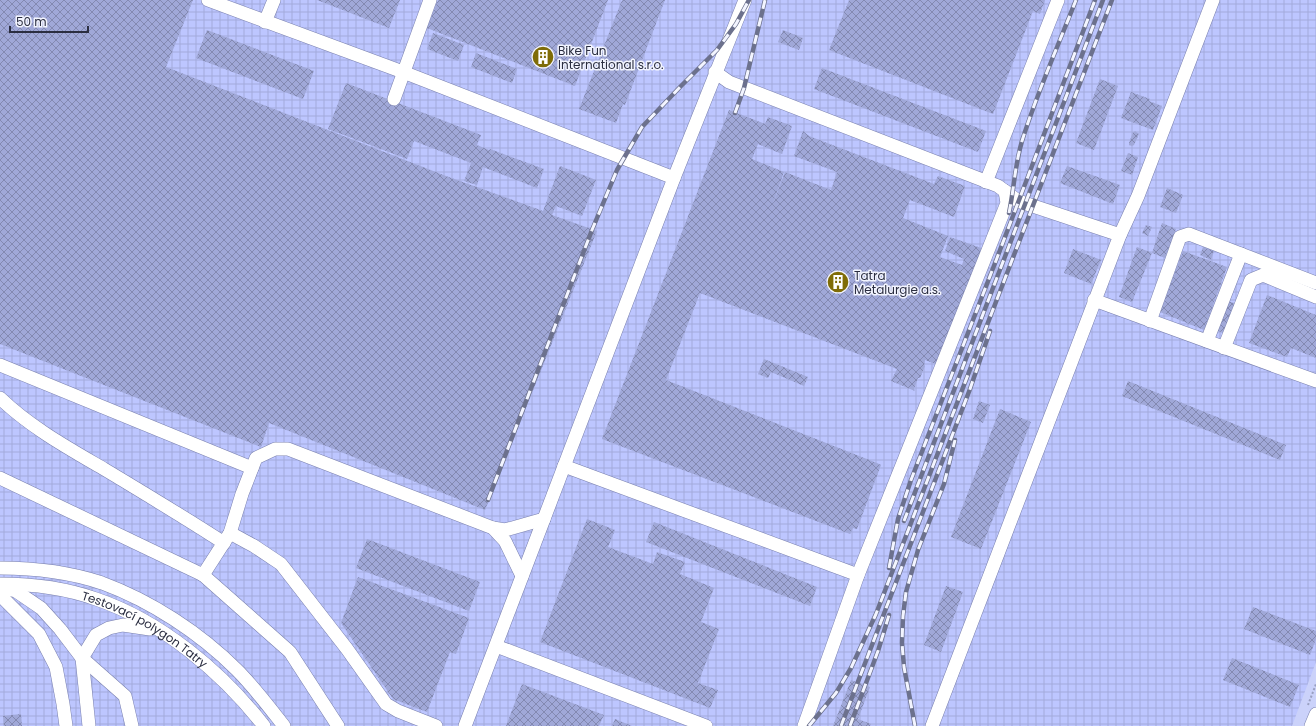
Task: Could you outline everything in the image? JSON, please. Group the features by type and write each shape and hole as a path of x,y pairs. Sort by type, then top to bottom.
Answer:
{"street":[{"path":"208,0 403,72 674,178"},
{"path":"265,22 274,0"},
{"path":"394,99 430,0"},
{"path":"465,726 674,178 744,0"},
{"path":"986,182 1058,0"},
{"path":"932,726 1094,300 1120,235 1138,196 1213,0"},
{"path":"715,72 729,82 998,186 1018,201 1120,235"},
{"path":"804,726 858,576 1007,203 1005,191"},
{"path":"1150,321 1180,238 1189,234 1316,283"},
{"path":"1207,341 1241,254"},
{"path":"1224,348 1251,280 1263,275 1316,297"},
{"path":"1094,300 1316,381"},
{"path":"0,364 252,468"},
{"path":"0,398 9,407 53,439 227,538 254,546 282,564 347,649 386,704 398,711 436,726"},
{"path":"203,575 227,538 256,458 274,449 288,449 493,528 505,530 544,519"},
{"path":"564,466 858,576"},
{"path":"0,478 203,575 290,652 338,726"},
{"path":"493,528 505,541 522,576"},
{"path":"0,568 26,568 64,573 102,583 137,599 172,619 205,642 237,670 266,702 284,726"},
{"name":"Testovací polygon Tatry","path":"0,586 25,584 60,589 96,599 130,614 164,632 195,655 225,682 264,726"},
{"path":"0,586 16,591 42,608 82,658 125,696 132,726"},
{"path":"0,595 39,634 56,667 66,726"},
{"path":"89,726 82,658 96,635 109,628 123,625 137,626 164,632"},
{"path":"496,646 706,726"},
{"path":"125,696 126,726"},
{"path":"253,712 260,726"},
{"path":"1311,726 1316,714"}],"shaded area":[{"path":"0,0 1316,0 1316,662 1292,726 0,726"}],"building":[{"path":"0,0 193,0 166,67 446,176 543,211 560,166 596,180 582,216 556,206 552,215 597,231 485,510 269,423 261,447 0,344"},
{"path":"317,0 400,0 389,28"},
{"name":"Bike Fun International s.r.o.","path":"438,0 608,0 575,86 427,28"},
{"path":"622,0 665,0 625,105 623,104 616,123 579,109"},
{"path":"849,0 1045,0 1040,14 1033,11 993,114 829,50"},
{"path":"207,30 314,71 303,99 196,58"},
{"path":"783,30 803,38 799,50 778,42"},
{"path":"433,33 464,45 458,61 427,49"},
{"path":"476,53 517,69 512,83 471,67"},
{"path":"822,68 986,131 978,152 814,89"},
{"path":"1100,79 1118,86 1094,150 1076,143"},
{"path":"346,83 481,135 477,145 544,169 537,188 483,167 477,185 464,181 471,163 414,141 407,159 328,129"},
{"path":"1131,92 1150,99 1149,101 1162,106 1153,130 1121,118"},
{"path":"729,110 765,124 768,117 792,126 782,154 758,144 752,159 784,172 772,206 785,172 831,190 837,172 794,156 803,131 809,136 934,184 938,176 965,186 954,217 910,200 903,218 948,236 940,257 962,265 964,259 945,251 950,237 984,249 938,365 925,360 925,366 920,378 918,378 914,389 915,391 891,381 897,369 700,293 666,380 881,465 857,529 853,528 850,534 602,439"},
{"path":"1135,131 1139,134 1134,145 1132,146 1129,145 1129,143 1133,132"},
{"path":"1128,153 1138,157 1132,175 1121,171"},
{"path":"1067,166 1120,185 1113,204 1060,183"},
{"path":"1167,188 1183,195 1176,213 1160,207"},
{"path":"1162,223 1176,229 1165,258 1152,253"},
{"path":"1146,225 1152,227 1148,236 1142,233"},
{"path":"1137,247 1152,253 1132,302 1119,297"},
{"path":"1203,247 1214,251 1211,260 1200,255"},
{"path":"1073,249 1101,260 1091,284 1064,273"},
{"path":"1183,251 1227,267 1204,330 1160,312"},
{"path":"1267,295 1316,315 1316,358 1291,348 1287,357 1249,343"},
{"path":"1228,301 1237,304 1226,334 1216,330"},
{"path":"764,359 808,377 804,386 771,372 768,378 758,374"},
{"path":"1128,381 1286,445 1280,460 1122,396"},
{"path":"979,401 990,405 983,423 973,419"},
{"path":"1000,409 1031,422 981,549 951,537"},
{"path":"587,519 615,530 608,547 653,564 657,552 685,562 680,574 714,588 701,622 719,629 698,683 718,690 710,708 540,642"},
{"path":"654,522 817,587 810,606 646,542"},
{"path":"367,539 480,582 469,611 356,568"},
{"path":"358,577 469,618 456,654 450,652 427,712 393,699 341,623"},
{"path":"946,586 963,592 941,652 924,645"},
{"path":"1253,607 1316,631 1316,639 1310,655 1244,629"},
{"path":"1232,658 1299,685 1290,707 1223,680"},
{"path":"851,680 870,687 858,719 871,724 870,726 833,726"},
{"path":"522,684 604,715 599,726 506,726"},
{"path":"21,714 22,726 4,726 3,716"},
{"path":"615,719 632,726 612,726"}],"railway":[{"path":"488,500 592,230 617,170 642,127 717,50 736,24 749,0"},
{"path":"735,113 744,88 765,0"},
{"path":"1009,213 1022,141 1041,87 1076,0"},
{"path":"889,568 898,519 911,480 1095,0"},
{"path":"904,521 1103,0"},
{"path":"809,726 836,693 851,668 876,614 1112,0"},
{"path":"841,726 970,389 990,331"},
{"path":"915,726 904,667 902,643 906,592 918,550 944,484 955,440"},
{"path":"850,726 878,651 889,615"}],"place":[{"name":"Bike Fun International s.r.o.","path":"543,57"},
{"name":"Tatra Metalurgie a.s.","path":"838,282"}]}
